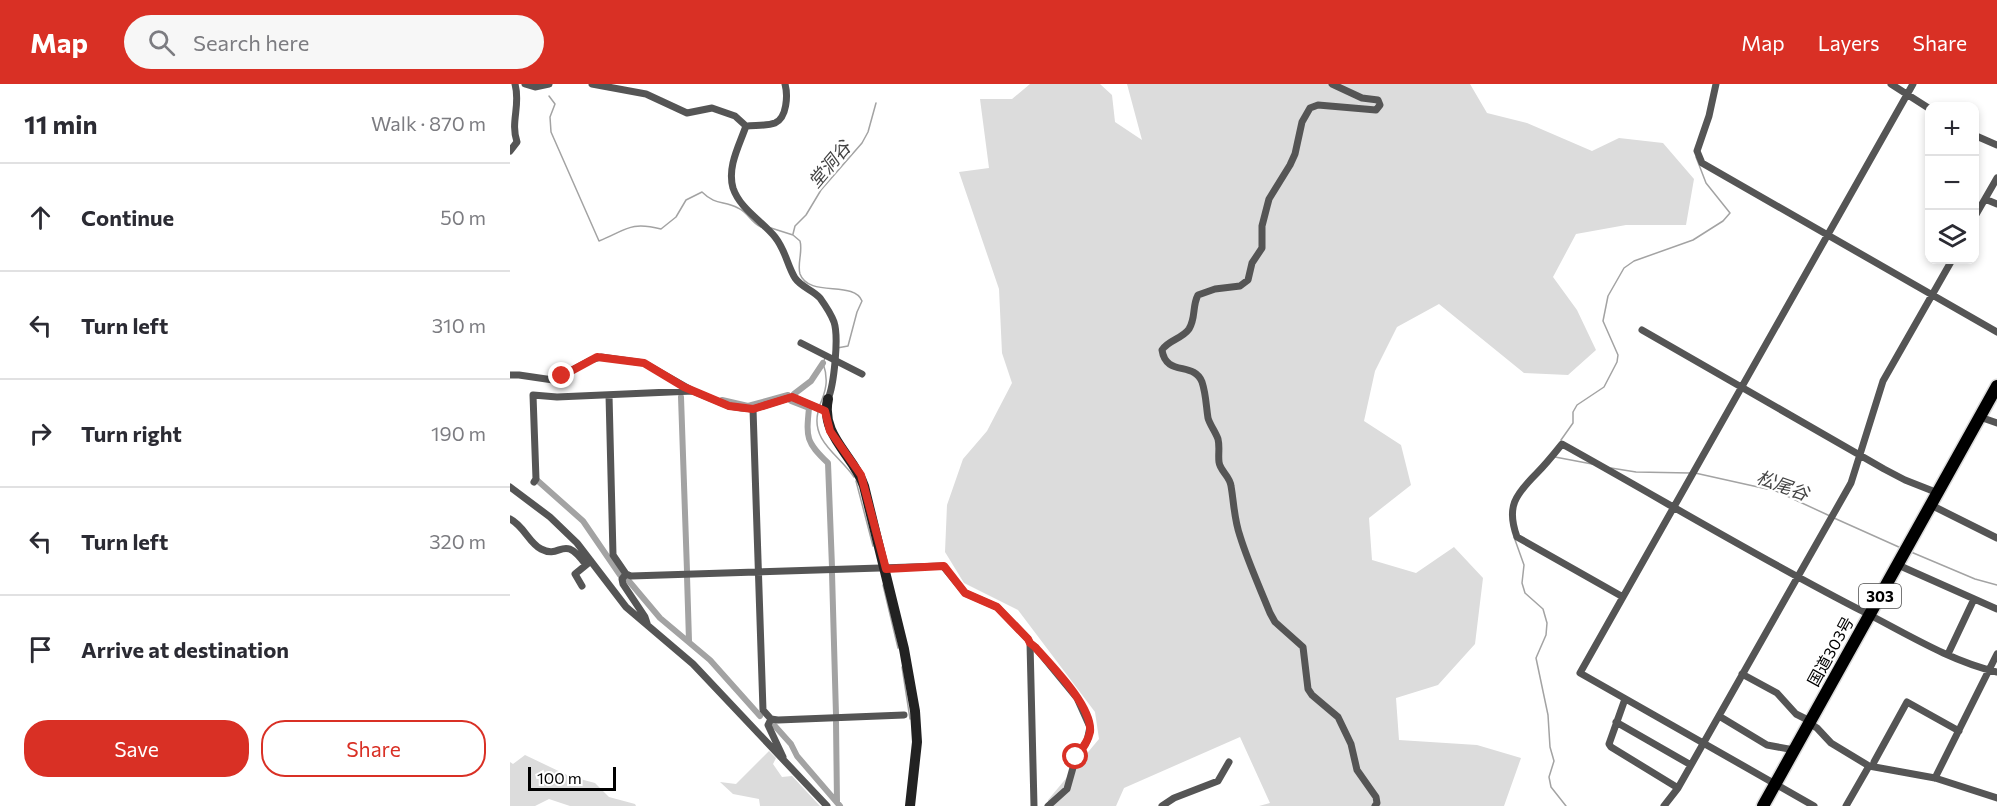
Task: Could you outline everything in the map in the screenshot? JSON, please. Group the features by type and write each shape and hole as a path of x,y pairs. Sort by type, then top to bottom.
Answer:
{"highway":[{"name":"国道303号","path":"1763,806 1997,386"}],"street":[{"path":"510,151 517,142 513,125 518,99 515,84"},
{"path":"525,84 536,87 549,84"},
{"path":"592,84 646,94 687,113 712,108 735,116 746,126 776,123 782,118 787,92 785,84"},
{"path":"1332,84 1362,98 1378,100 1380,105 1376,110 1318,105 1310,108 1302,122 1292,160 1269,199 1262,226 1262,248 1252,263 1248,280 1240,286 1198,295 1190,327 1186,333 1169,342 1162,350 1162,354 1169,363 1180,369 1196,372 1202,380 1208,417 1218,440 1219,463 1231,485 1232,504 1239,535 1270,614 1275,622 1303,647 1308,689 1338,717 1351,744 1357,770 1376,797 1375,806"},
{"path":"1716,84 1709,116 1697,151 1702,163 1997,332"},
{"path":"1891,84 1925,106"},
{"path":"1814,806 1580,674 1913,84"},
{"path":"746,126 731,172 734,190 754,217 775,237 786,253 794,276 819,296 834,322 836,333 832,389 827,405 830,431 861,475 904,649 916,723 916,760 910,806"},
{"path":"1979,137 1997,145"},
{"path":"1979,210 1997,178"},
{"path":"1985,199 1997,204"},
{"path":"1664,806 1678,788 1851,483 1883,381 1950,264"},
{"path":"1642,330 1905,480 1938,493"},
{"path":"801,343 862,374"},
{"path":"510,375 553,380 601,357 644,363 693,391 729,406 753,409 792,397 827,405"},
{"path":"534,482 536,479 533,395 557,397 693,391"},
{"path":"609,395 613,555 626,574 631,576 944,566 965,593 997,607 1028,639 1077,698 1090,726 1087,741 1076,757 1067,789 1048,806"},
{"path":"753,409 761,706 771,719"},
{"path":"1980,417 1997,423"},
{"path":"1623,597 1517,537 1512,514 1514,500 1562,444 1869,615 1948,654 1993,671"},
{"path":"510,487 577,543 588,563"},
{"path":"1931,505 1996,534"},
{"path":"510,519 522,528 540,549 550,551 569,548 576,552 626,607 693,664 827,806"},
{"path":"582,586 575,574 588,563"},
{"path":"1898,565 1997,609"},
{"path":"626,574 622,579 623,584 648,625"},
{"path":"1948,654 1974,598"},
{"path":"1030,643 1034,806"},
{"path":"1935,778 1993,671 1997,654"},
{"path":"1742,674 1777,693 1796,714 1817,728 1831,743 1871,766 1935,778 1997,798"},
{"path":"1625,699 1609,744 1678,788"},
{"path":"1846,806 1874,762 1907,702 1959,731"},
{"path":"771,719 904,715"},
{"path":"1719,716 1767,745 1794,750"},
{"path":"771,719 768,725 784,759"},
{"path":"1616,722 1691,765"},
{"path":"1162,806 1174,798 1218,781 1229,762"}],"shaded area":[{"path":"1030,84 1100,84 1112,95 1115,122 1142,140 1127,84 1470,84 1487,113 1527,123 1592,151 1619,138 1663,143 1694,179 1686,225 1626,225 1576,234 1553,277 1577,310 1596,350 1568,375 1524,373 1439,304 1397,327 1375,371 1364,421 1401,445 1411,485 1369,518 1372,560 1416,573 1454,547 1483,578 1475,644 1438,685 1396,698 1399,740 1477,745 1521,758 1504,806 1259,806 1270,803 1240,737 1124,788 1116,806 1049,806 1048,800 1099,739 1095,712 1018,610 964,583 945,552 947,505 963,459 987,431 1012,383 1002,353 999,289 959,172 989,168 980,99 1012,99"},
{"path":"769,751 776,758 773,764 782,777 792,776 820,806 760,806 759,799 733,794 720,782 736,784"},
{"path":"525,755 569,776 595,783 609,797 636,806 570,806 549,799 535,806 510,806 510,762 513,764"}],"waterway":[{"path":"549,96 555,104 550,117 551,132 599,241 635,226 661,229 676,217 686,200 702,192 716,201 741,210 761,227"},
{"name":"堂洞谷","path":"793,234 795,226 806,215 821,190 862,143 868,132 876,103"},
{"path":"1561,440 1573,423 1573,412 1577,405 1604,387 1617,362 1618,355 1603,321 1608,296 1624,268 1634,261 1693,240 1723,221 1730,213 1706,183 1696,157"},
{"path":"771,228 793,235 800,241 799,270 805,281 821,288 850,291 862,301 848,346 837,348"},
{"path":"819,407 826,385 823,363 825,358"},
{"path":"794,394 811,381 823,363"},
{"path":"722,400 748,406 788,395"},
{"path":"681,397 687,571"},
{"path":"791,401 809,408 809,439 815,450 828,463 832,567"},
{"path":"818,412 817,422 822,440 854,477"},
{"name":"松尾谷","path":"1555,457 1592,464"},
{"name":"松尾谷","path":"1611,468 1636,472 1690,473"},
{"name":"松尾谷","path":"1695,473 1776,491 1830,516"},
{"path":"538,481 583,521 620,575"},
{"path":"856,481 873,546"},
{"name":"松尾谷","path":"1834,518 1901,548"},
{"path":"1514,537 1524,565 1522,583 1525,593 1543,609 1547,623 1546,635 1536,658 1548,715 1550,747 1554,761 1549,777 1551,787 1566,806"},
{"name":"松尾谷","path":"1911,552 1975,579 1997,585"},
{"path":"832,573 836,715"},
{"path":"687,576 689,641"},
{"path":"628,580 660,618 710,660 760,716"},
{"path":"883,585 898,648"},
{"path":"902,667 910,719"},
{"path":"836,722 837,802"},
{"path":"774,725 840,806"}],"route":[{"path":"562,376 601,357 650,365 684,387 729,406 753,409 792,397 825,411 830,431 861,475 886,569 944,566 965,593 992,604 1008,617 1077,698 1088,719 1090,733 1084,748 1076,757"}]}
